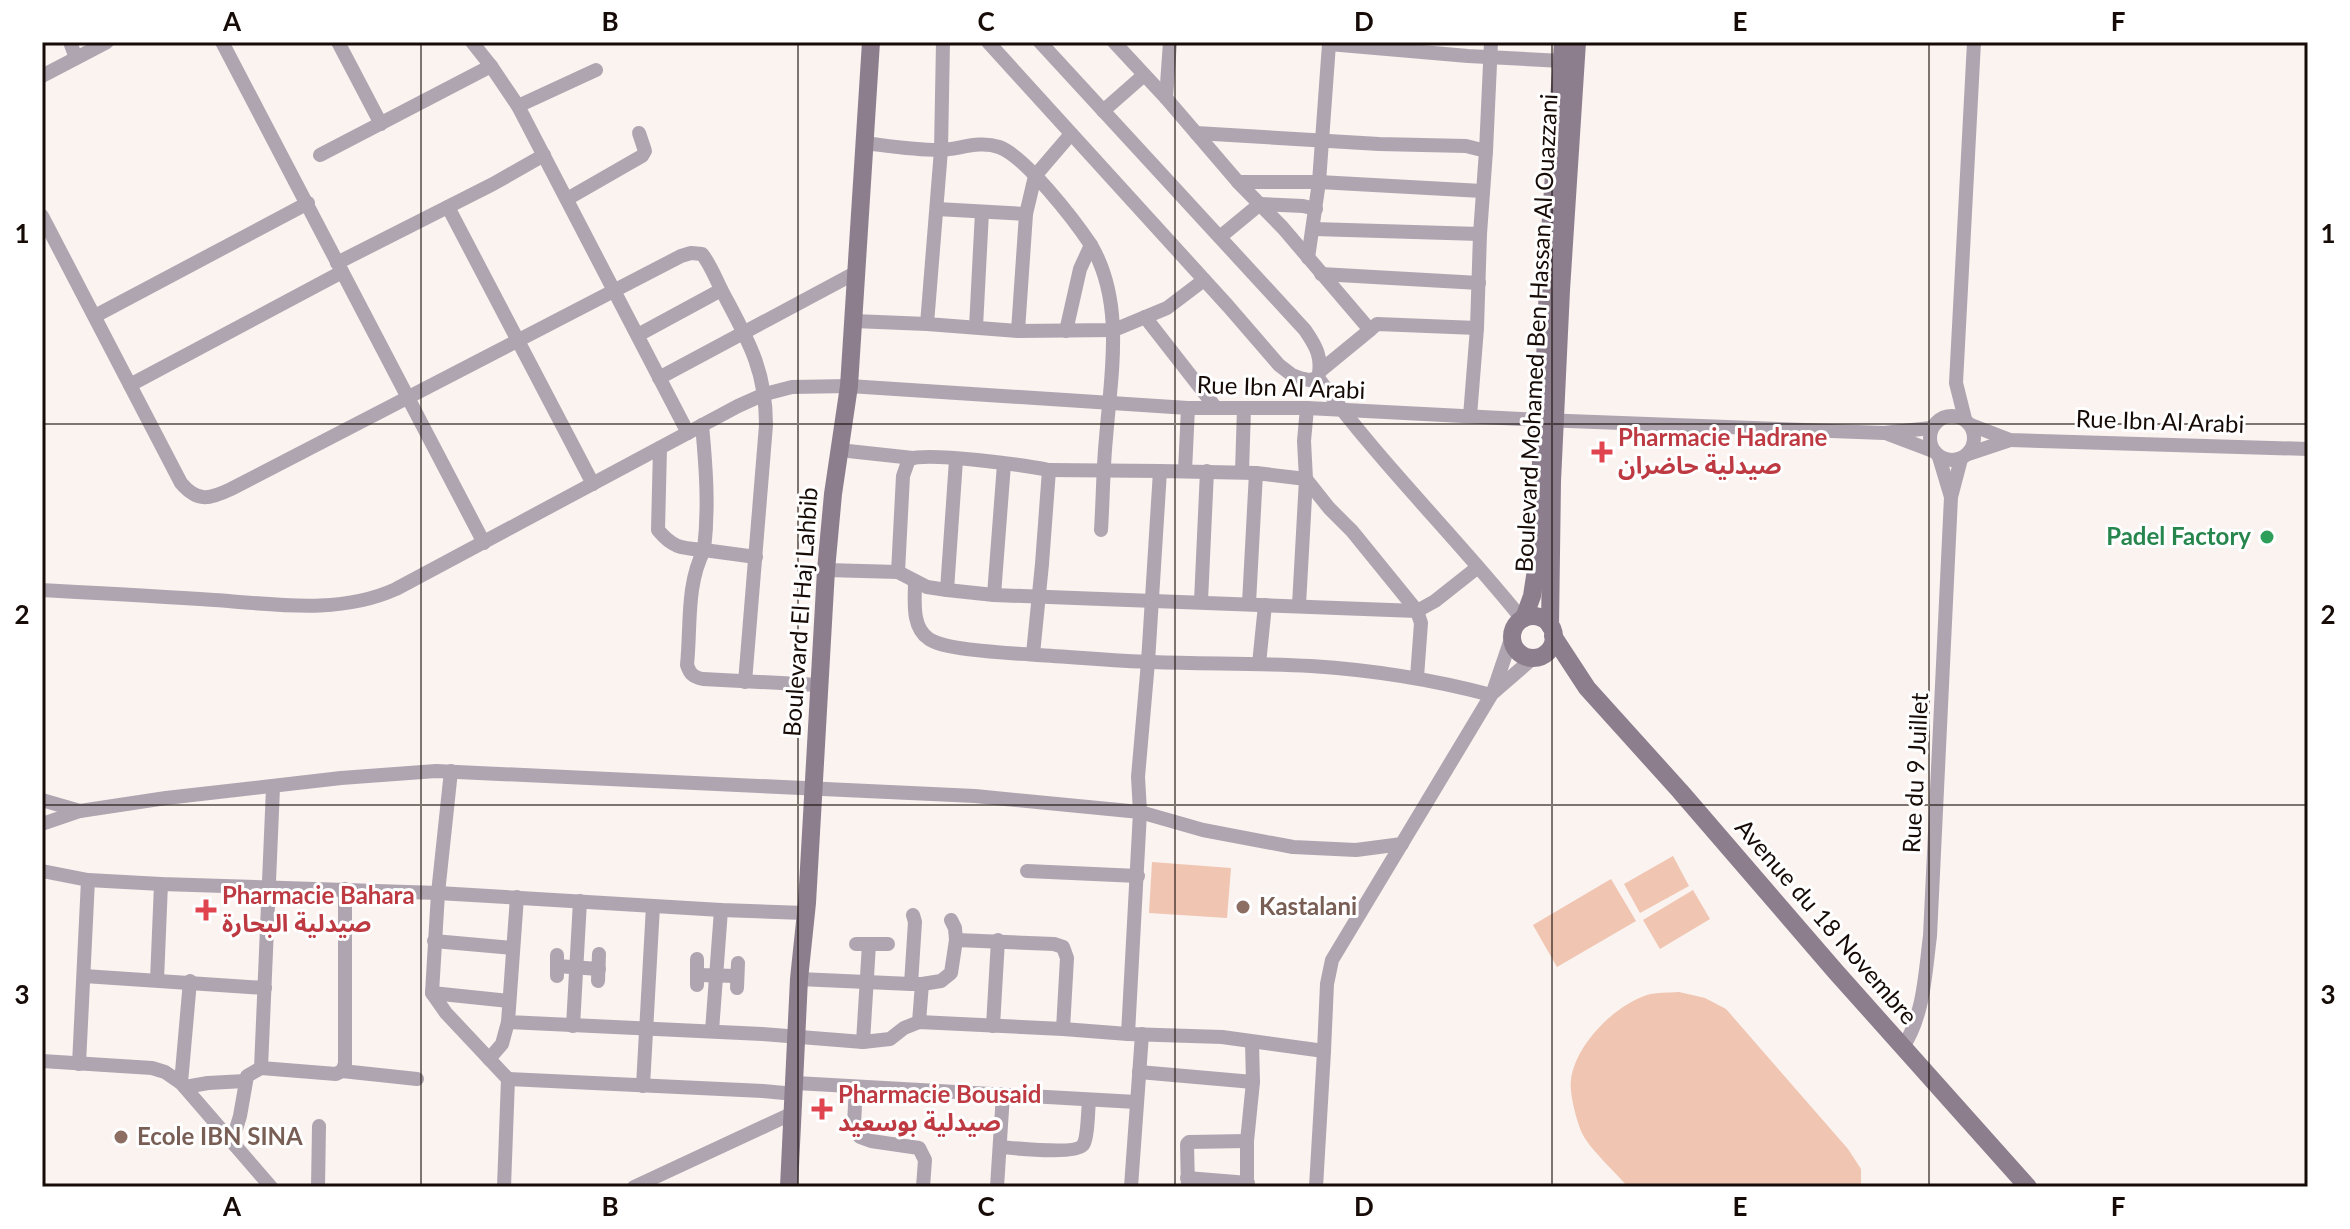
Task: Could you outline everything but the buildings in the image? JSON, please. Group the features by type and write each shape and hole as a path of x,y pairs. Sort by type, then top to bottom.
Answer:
{"street":[{"path":"70,42 76,58"},
{"path":"42,76 107,42"},
{"path":"222,42 484,543"},
{"path":"338,42 381,124"},
{"path":"472,42 518,106 688,433"},
{"name":"Boulevard El Haj Lahbib","path":"789,1187 799,979 826,570 849,386 871,42"},
{"path":"927,324 941,150 943,42"},
{"path":"988,42 1286,371 1309,380 1319,375 1377,324 1477,328"},
{"path":"1040,42 1305,330 1318,350 1319,375 1342,411 1523,618"},
{"path":"1114,42 1370,330"},
{"path":"1166,98 1170,42"},
{"name":"Boulevard Mohamed Ben Hassan Al Ouazzani","path":"1523,618 1532,596 1537,563 1561,290 1577,42"},
{"path":"1956,383 1930,444 1936,454 1946,460 1965,456 1974,440 1956,383 1974,42"},
{"path":"1308,258 1319,182 1329,43 1562,52"},
{"path":"1470,416 1490,50"},
{"name":"Boulevard Mohamed Ben Hassan Al Ouazzani","path":"1552,631 1550,233 1562,52"},
{"path":"320,155 491,66"},
{"path":"518,106 596,70"},
{"path":"1103,111 1144,75"},
{"path":"567,199 642,156 645,151 639,133"},
{"path":"1196,133 1466,146 1486,151"},
{"path":"1018,331 1026,214 1035,176 1071,134"},
{"path":"864,143 941,150 980,144 1000,147 1026,166 1068,213 1091,245 1102,265 1114,330 1101,530"},
{"path":"130,385 544,155"},
{"path":"1238,182 1319,182 1482,191"},
{"path":"95,316 308,203"},
{"path":"1220,237 1260,204 1316,209"},
{"path":"448,207 593,484"},
{"path":"937,209 1026,214"},
{"path":"976,327 982,212"},
{"path":"42,216 181,483 192,494 203,498 212,498 231,489 614,290 691,253 702,254 744,331 758,365 765,394 766,425 745,682"},
{"path":"1314,229 1480,234"},
{"path":"1066,331 1080,269 1091,245"},
{"path":"659,378 857,272"},
{"path":"1321,274 1479,283"},
{"path":"854,321 1018,331 1114,330 1167,308 1204,280"},
{"path":"638,335 721,290"},
{"path":"1145,317 1216,408"},
{"name":"Rue Ibn Al Arabi","path":"42,590 273,604 345,604 378,597 702,425 765,394 792,387 849,386 1188,408 1307,408 1549,421 1884,433 1937,423"},
{"path":"1185,471 1188,408"},
{"path":"1244,408 1249,472 1249,603"},
{"path":"1299,605 1307,408"},
{"path":"1937,423 1958,416 1968,422"},
{"name":"Rue Ibn Al Arabi","path":"1968,422 2010,440"},
{"path":"702,425 707,482 704,550 695,569 692,586 689,672 703,679 819,685"},
{"name":"Rue Ibn Al Arabi","path":"1884,433 1936,454"},
{"name":"Rue Ibn Al Arabi","path":"1965,456 2010,440 2308,449"},
{"path":"660,448 658,530 669,543 679,548 756,557"},
{"path":"839,450 1049,470 1249,472 1306,479 1417,611 1421,623 1417,677"},
{"name":"Rue du 9 Juillet","path":"1936,454 1951,497"},
{"name":"Rue du 9 Juillet","path":"1903,1047 1920,1008 1930,936 1951,497 1965,456"},
{"path":"898,572 903,476 913,458"},
{"path":"947,590 956,460"},
{"path":"994,595 1004,464"},
{"path":"1033,654 1049,470"},
{"path":"1131,1187 1139,1072 1135,1034 1140,812 1138,764 1160,471"},
{"path":"1201,601 1207,471"},
{"path":"826,570 898,572 927,587 994,595 1417,611 1435,601 1478,567"},
{"path":"915,582 918,628 929,639 975,650 1148,662 1366,670 1417,677 1492,694"},
{"path":"1259,664 1265,605"},
{"path":"1316,1187 1329,966 1492,694 1513,628 1523,618 1539,617 1552,631 1550,649 1492,694"},
{"name":"Avenue du 18 Novembre","path":"1552,631 1587,688 2028,1187"},
{"path":"1512,636 1521,654 1536,657"},
{"name":"Avenue du 18 Novembre","path":"1536,657 1587,688"},
{"path":"42,824 80,811 166,798 341,778 451,771 975,796 1140,812 1203,830 1293,847 1356,850 1402,844"},
{"path":"451,771 438,893 432,993 446,1013 508,1079 795,1097 856,1087 1136,1102"},
{"path":"261,1068 273,788"},
{"path":"42,800 80,811"},
{"path":"42,871 88,880 438,893 805,913"},
{"path":"1027,871 1138,876"},
{"path":"79,1064 88,880"},
{"path":"157,980 161,884"},
{"path":"342,1071 345,1064 345,889"},
{"path":"489,1059 502,1044 508,1022 517,897"},
{"path":"573,1026 580,901"},
{"path":"643,1086 653,906"},
{"path":"712,1031 721,910"},
{"path":"913,915 919,1022"},
{"path":"799,979 916,984 941,981 951,973 956,940 951,920"},
{"path":"956,940 998,940 1063,947 1067,958 1063,1029"},
{"path":"993,1026 998,940"},
{"path":"434,941 513,948"},
{"path":"863,1042 868,982 863,944 888,944"},
{"path":"697,959 697,980 717,975 737,976"},
{"path":"557,966 598,968"},
{"path":"84,976 265,988"},
{"path":"183,1085 190,981"},
{"path":"432,993 509,1001"},
{"path":"508,1022 712,1031 863,1042 890,1039 904,1028 919,1022 1222,1037 1324,1051"},
{"path":"1247,1141 1189,1142 1187,1182 1248,1185 1252,1042"},
{"path":"42,1061 152,1068 165,1072 183,1085 271,1187"},
{"path":"232,1142 245,1081 247,1076 261,1068 336,1074 342,1071 417,1079"},
{"path":"1139,1072 1253,1082"},
{"path":"504,1187 508,1079"},
{"path":"183,1085 245,1081"},
{"path":"856,1087 856,1132 865,1140 919,1148 925,1160 923,1187"},
{"path":"997,1187 1003,1094"},
{"path":"634,1187 795,1097"},
{"path":"1000,1147 1078,1148 1084,1142 1089,1100"},
{"path":"318,1187 319,1126"}],"shaded area":[{"path":"1673,856 1689,886 1640,913 1624,884"},
{"path":"1152,862 1231,868 1227,918 1149,913"},
{"path":"1611,879 1636,921 1557,967 1533,925"},
{"path":"1693,890 1710,919 1660,949 1643,920"},
{"path":"1679,992 1705,998 1726,1009 1848,1149 1861,1169 1861,1187 1628,1187 1583,1135 1571,1092 1574,1067 1588,1040 1622,1008 1647,995"}],"place":[{"name":"Pharmacie Hadrane صيدلية حاضران","path":"1602,452"},
{"name":"Padel Factory","path":"2267,537"},
{"name":"Kastalani","path":"1243,907"},
{"name":"Pharmacie Bahara صيدلية البحارة","path":"206,910"},
{"name":"Pharmacie Bousaid صيدلية بوسعيد","path":"822,1109"},
{"name":"Ecole IBN SINA","path":"121,1137"}]}
